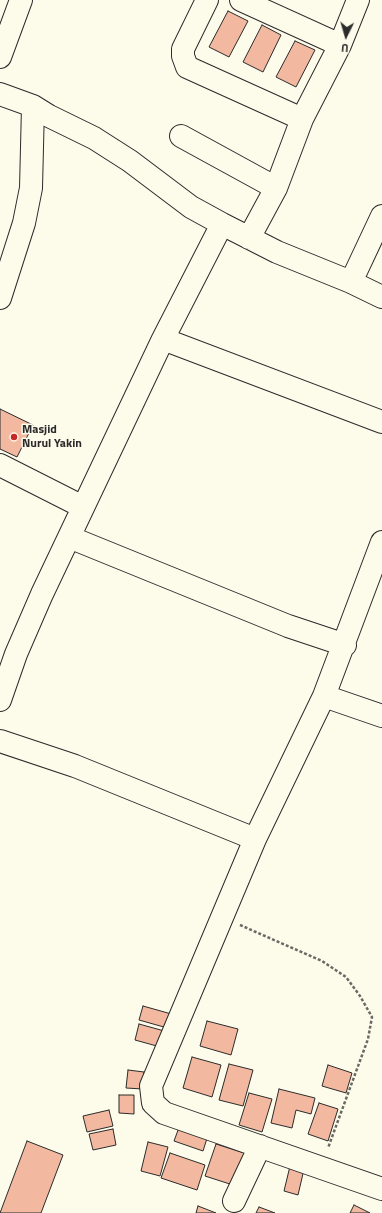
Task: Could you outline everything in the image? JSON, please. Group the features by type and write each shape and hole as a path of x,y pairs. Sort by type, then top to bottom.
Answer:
{"street":[{"path":"0,57 21,0"},
{"path":"207,0 184,49 183,56 187,67 302,119"},
{"path":"241,0 340,44"},
{"path":"249,238 276,188 302,119 340,44 358,0"},
{"path":"0,94 33,106 49,116 94,138 130,161 191,207 222,224 277,252 351,282 382,297"},
{"path":"0,298 24,223 31,188 33,106"},
{"path":"181,136 276,188"},
{"path":"351,282 382,216"},
{"path":"0,700 8,651 69,537 163,339 222,224"},
{"path":"163,339 382,422"},
{"path":"0,465 84,507"},
{"path":"69,537 288,626 345,645"},
{"path":"382,542 345,645 324,696 255,839 151,1086 152,1103 164,1113 321,1166 382,1189"},
{"path":"324,696 382,716"},
{"path":"0,742 75,766 255,839"},
{"path":"234,1201 260,1146"}],"path":[{"path":"221,917 322,961 346,977 360,996 372,1017 368,1039 321,1166"}],"building":[{"path":"228,11 248,21 229,57 209,47"},
{"path":"262,25 281,35 263,72 243,62"},
{"path":"295,41 315,50 296,87 276,77"},
{"name":"Masjid Nurul Yakin","path":"0,409 33,425 17,457 0,449"},
{"path":"143,1006 175,1015 171,1029 139,1020"},
{"path":"207,1021 238,1029 231,1055 200,1046"},
{"path":"139,1024 168,1032 164,1048 135,1040"},
{"path":"192,1057 221,1065 212,1097 183,1088"},
{"path":"229,1064 253,1070 243,1106 219,1100"},
{"path":"328,1065 352,1073 346,1093 322,1086"},
{"path":"128,1070 144,1072 143,1089 126,1088"},
{"path":"279,1089 315,1098 311,1114 296,1110 292,1128 271,1123"},
{"path":"249,1093 272,1099 262,1132 239,1125"},
{"path":"119,1095 134,1095 134,1114 119,1113"},
{"path":"319,1103 338,1109 328,1141 308,1134"},
{"path":"109,1110 113,1126 87,1132 83,1116"},
{"path":"181,1122 209,1132 203,1151 174,1141"},
{"path":"113,1129 116,1145 93,1150 89,1134"},
{"path":"27,1141 63,1155 41,1213 0,1213"},
{"path":"148,1142 168,1147 160,1176 141,1171"},
{"path":"216,1144 247,1154 236,1186 205,1176"},
{"path":"170,1153 205,1165 197,1190 161,1178"},
{"path":"291,1162 305,1165 298,1195 284,1191"},
{"path":"354,1205 370,1213 350,1213"},
{"path":"198,1206 216,1213 196,1213"},
{"path":"259,1207 275,1213 256,1213"}],"place":[{"name":"Masjid Nurul Yakin","path":"14,437"}]}
